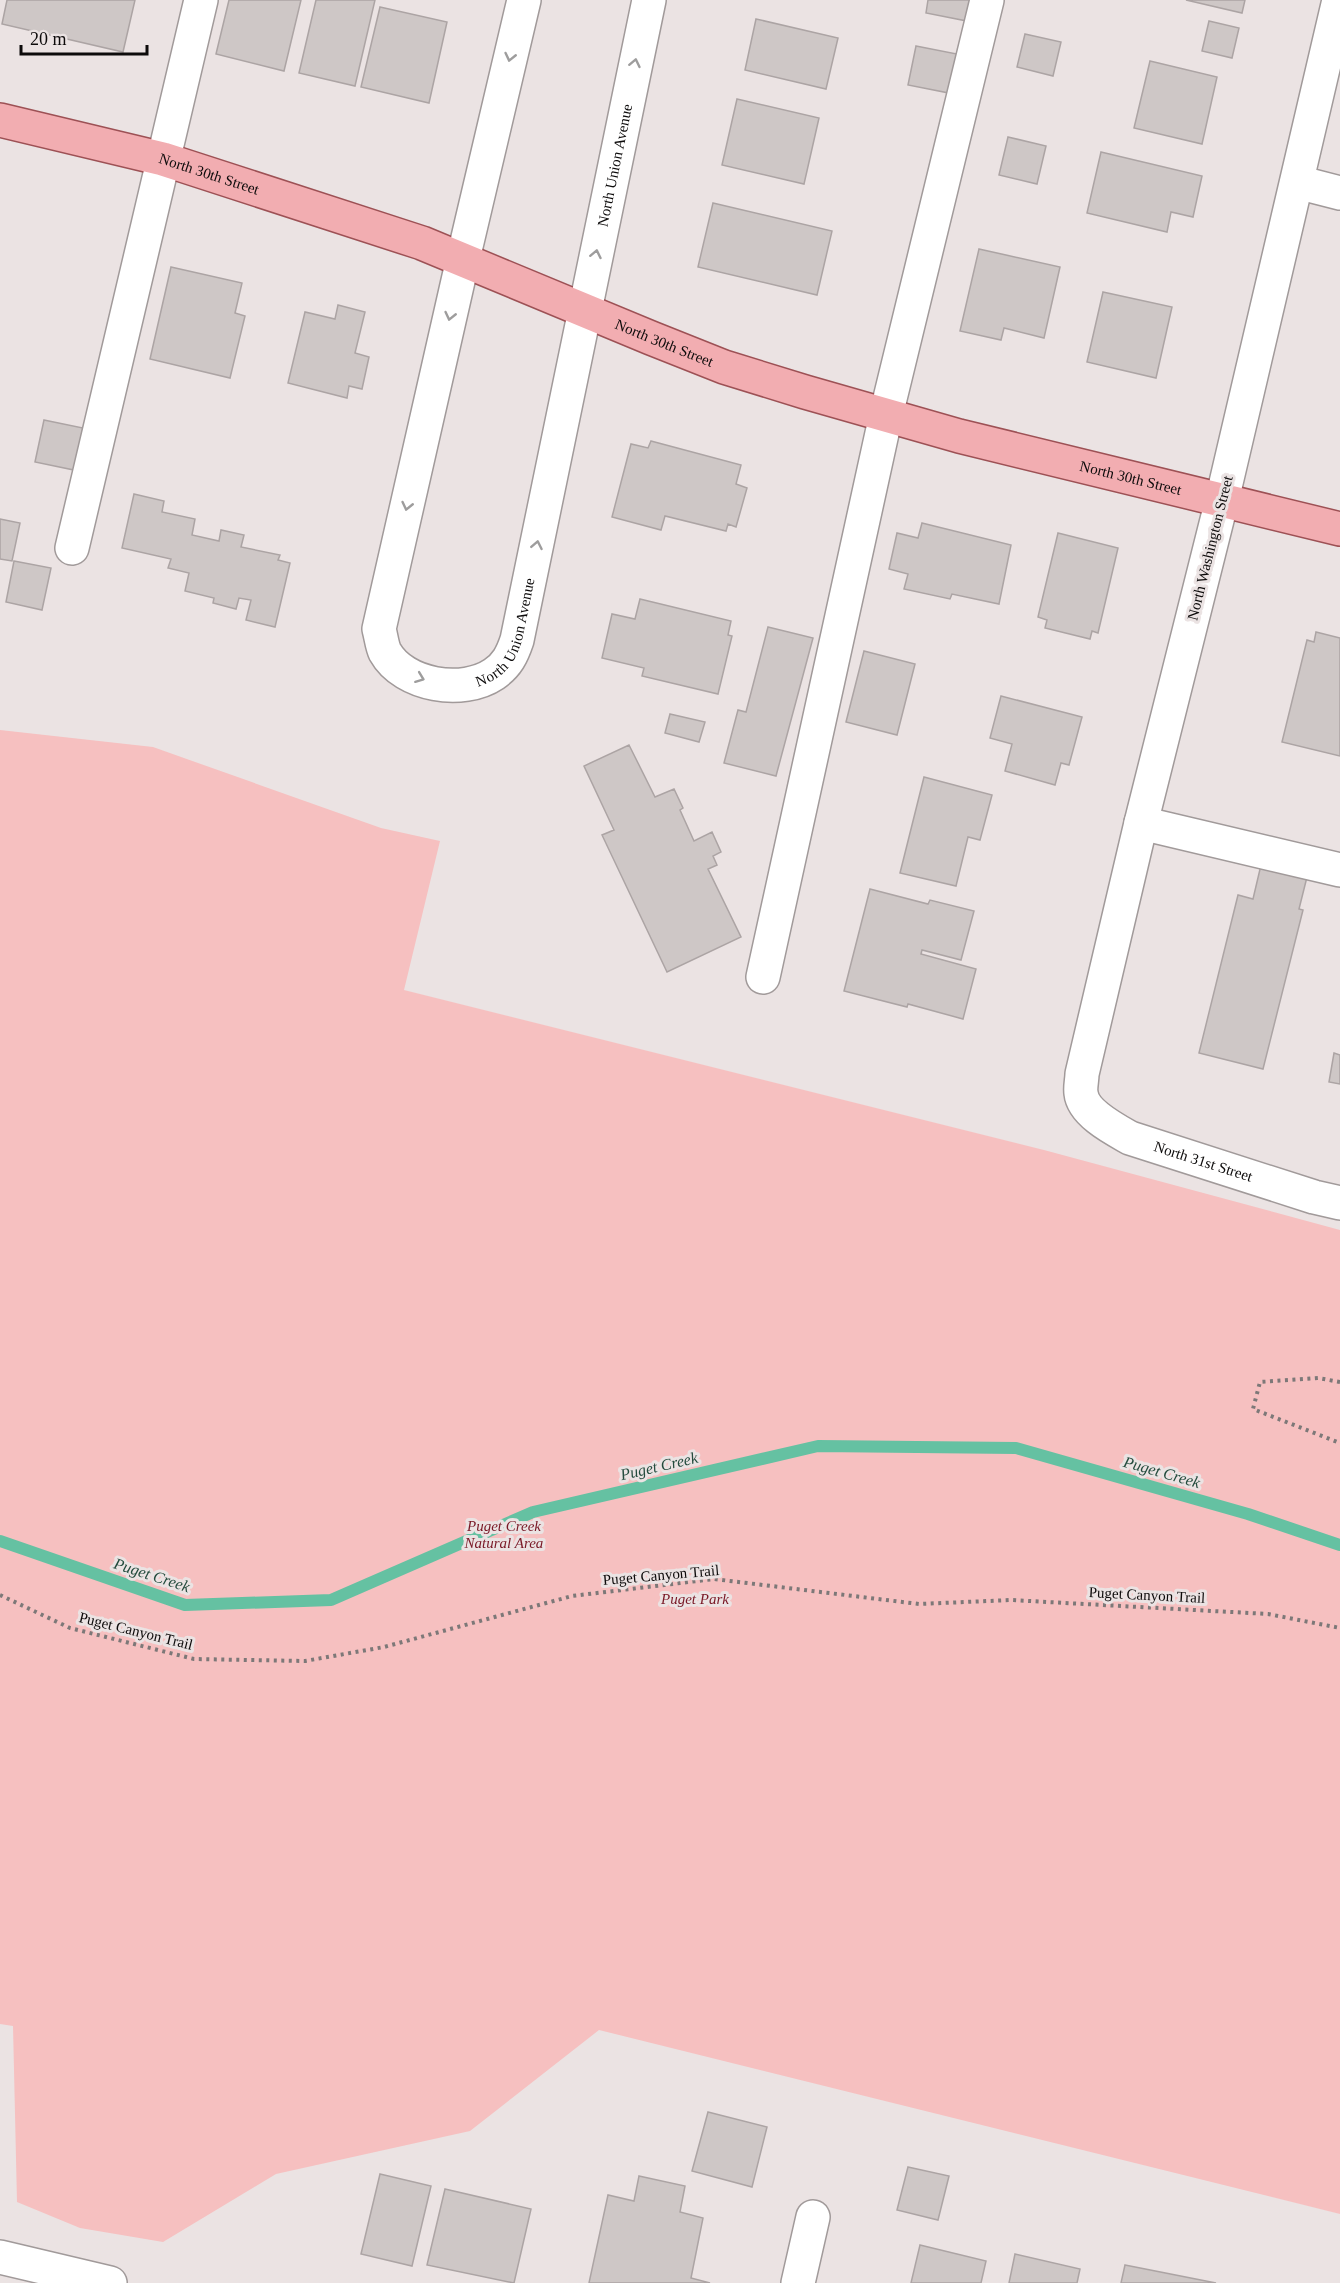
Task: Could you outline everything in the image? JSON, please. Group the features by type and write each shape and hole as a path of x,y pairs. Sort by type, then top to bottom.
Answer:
{"main road":[{"name":"North 30th Street","path":"0,120 163,159 356,221 463,259 724,367 959,436 1340,529"}],"street":[{"path":"72,548 201,0"},
{"name":"North Union Avenue","path":"524,0 380,629 385,651 400,669 424,681 450,685 474,683 493,674 510,660 517,640 649,0"},
{"path":"763,977 886,416 987,0"},
{"name":"North Washington Street","path":"1081,1095 1082,1074 1141,823 1222,500 1339,0"},
{"path":"1297,182 1340,193"},
{"path":"1141,823 1340,870"},
{"name":"North 31st Street","path":"1081,1095 1103,1122 1130,1138 1314,1197 1340,1203"},
{"path":"798,2283 813,2217"},
{"path":"0,2257 72,2279 110,2283"}],"path":[{"path":"1340,1382 1318,1378 1260,1382 1253,1409 1340,1443"},
{"name":"Puget Canyon Trail","path":"0,1595 70,1628 194,1659 305,1661 384,1647 572,1596 714,1579 919,1604 1011,1600 1268,1614 1340,1628"}],"green space":[{"name":"Puget Creek Natural Area","path":"0,730 153,747 381,828 440,841 404,990 1044,1150 1340,1230 1340,2214 599,2030 470,2131 276,2174 163,2242 80,2228 17,2202 13,2026 0,2024"}],"building":[{"path":"7,0 135,0 123,52 2,24"},
{"path":"229,0 301,0 284,71 216,54"},
{"path":"316,0 375,0 355,86 299,73"},
{"path":"928,0 971,0 967,21 926,13"},
{"path":"1186,0 1245,0 1242,13"},
{"path":"380,7 447,22 429,103 361,87"},
{"path":"756,19 838,38 826,89 745,70"},
{"path":"1209,21 1239,28 1232,58 1202,51"},
{"path":"1025,34 1061,42 1053,76 1017,67"},
{"path":"916,46 957,54 949,93 908,85"},
{"path":"1150,61 1217,77 1202,144 1134,128"},
{"path":"737,99 819,118 804,184 722,165"},
{"path":"1008,137 1046,146 1037,184 999,175"},
{"path":"1101,152 1202,176 1193,217 1171,212 1167,232 1087,213"},
{"path":"713,203 832,231 817,295 698,267"},
{"path":"979,249 1060,267 1044,338 1004,328 1001,340 960,331"},
{"path":"171,267 242,283 235,313 245,316 230,378 150,359"},
{"path":"1103,292 1172,307 1156,378 1087,362"},
{"path":"338,305 365,312 355,353 369,357 362,389 349,386 347,398 288,383 305,312 335,319"},
{"path":"44,420 83,428 74,470 35,462"},
{"path":"651,441 741,465 736,484 747,488 736,527 728,524 726,531 665,516 661,530 612,517 631,444 648,448"},
{"path":"134,494 164,501 162,512 195,519 192,535 219,541 221,530 244,535 241,547 280,555 278,560 290,563 275,627 246,620 251,600 239,598 236,609 213,603 214,598 185,591 189,573 168,568 171,559 122,548"},
{"path":"0,519 20,523 12,561 0,559"},
{"path":"922,523 1011,545 999,604 952,594 950,599 904,589 908,574 889,569 897,533 918,538"},
{"path":"1058,533 1118,548 1098,633 1092,631 1090,639 1045,628 1047,620 1038,617"},
{"path":"14,561 51,568 42,610 6,602"},
{"path":"640,599 731,621 728,635 732,636 718,694 642,676 644,668 602,658 612,614 635,619"},
{"path":"768,627 813,638 776,776 724,763 738,710 746,712"},
{"path":"1316,632 1340,638 1340,756 1282,742 1307,640 1314,642"},
{"path":"864,651 915,664 897,735 846,722"},
{"path":"1001,696 1082,717 1069,765 1061,763 1055,785 1005,771 1012,744 990,738"},
{"path":"670,714 705,722 699,742 665,733"},
{"path":"629,745 655,797 674,789 683,808 680,810 694,841 712,832 721,852 713,856 717,865 708,869 741,937 667,972 602,835 614,830 584,766"},
{"path":"924,777 992,795 980,840 968,837 956,886 900,873"},
{"path":"1261,865 1307,877 1299,909 1303,910 1263,1069 1199,1053 1238,895 1253,899"},
{"path":"870,889 928,904 930,900 974,911 961,960 922,950 921,954 976,969 963,1019 908,1004 907,1007 844,991"},
{"path":"1334,1053 1340,1055 1340,1084 1329,1082"},
{"path":"708,2112 767,2127 752,2187 692,2171"},
{"path":"908,2167 949,2176 938,2220 897,2210"},
{"path":"380,2174 431,2186 412,2266 361,2254"},
{"path":"639,2176 685,2186 680,2212 703,2218 691,2278 710,2283 589,2283 608,2195 634,2201"},
{"path":"445,2189 531,2209 514,2283 427,2265"},
{"path":"920,2245 986,2261 981,2283 911,2283"},
{"path":"1015,2254 1080,2269 1077,2283 1009,2283"},
{"path":"1125,2265 1216,2283 1121,2283"}],"waterway":[{"name":"Puget Creek","path":"0,1541 185,1605 331,1600 533,1512 818,1446 1016,1448 1248,1514 1340,1545"}],"park label":[{"name":"Puget Park","path":"695,1599"}]}
